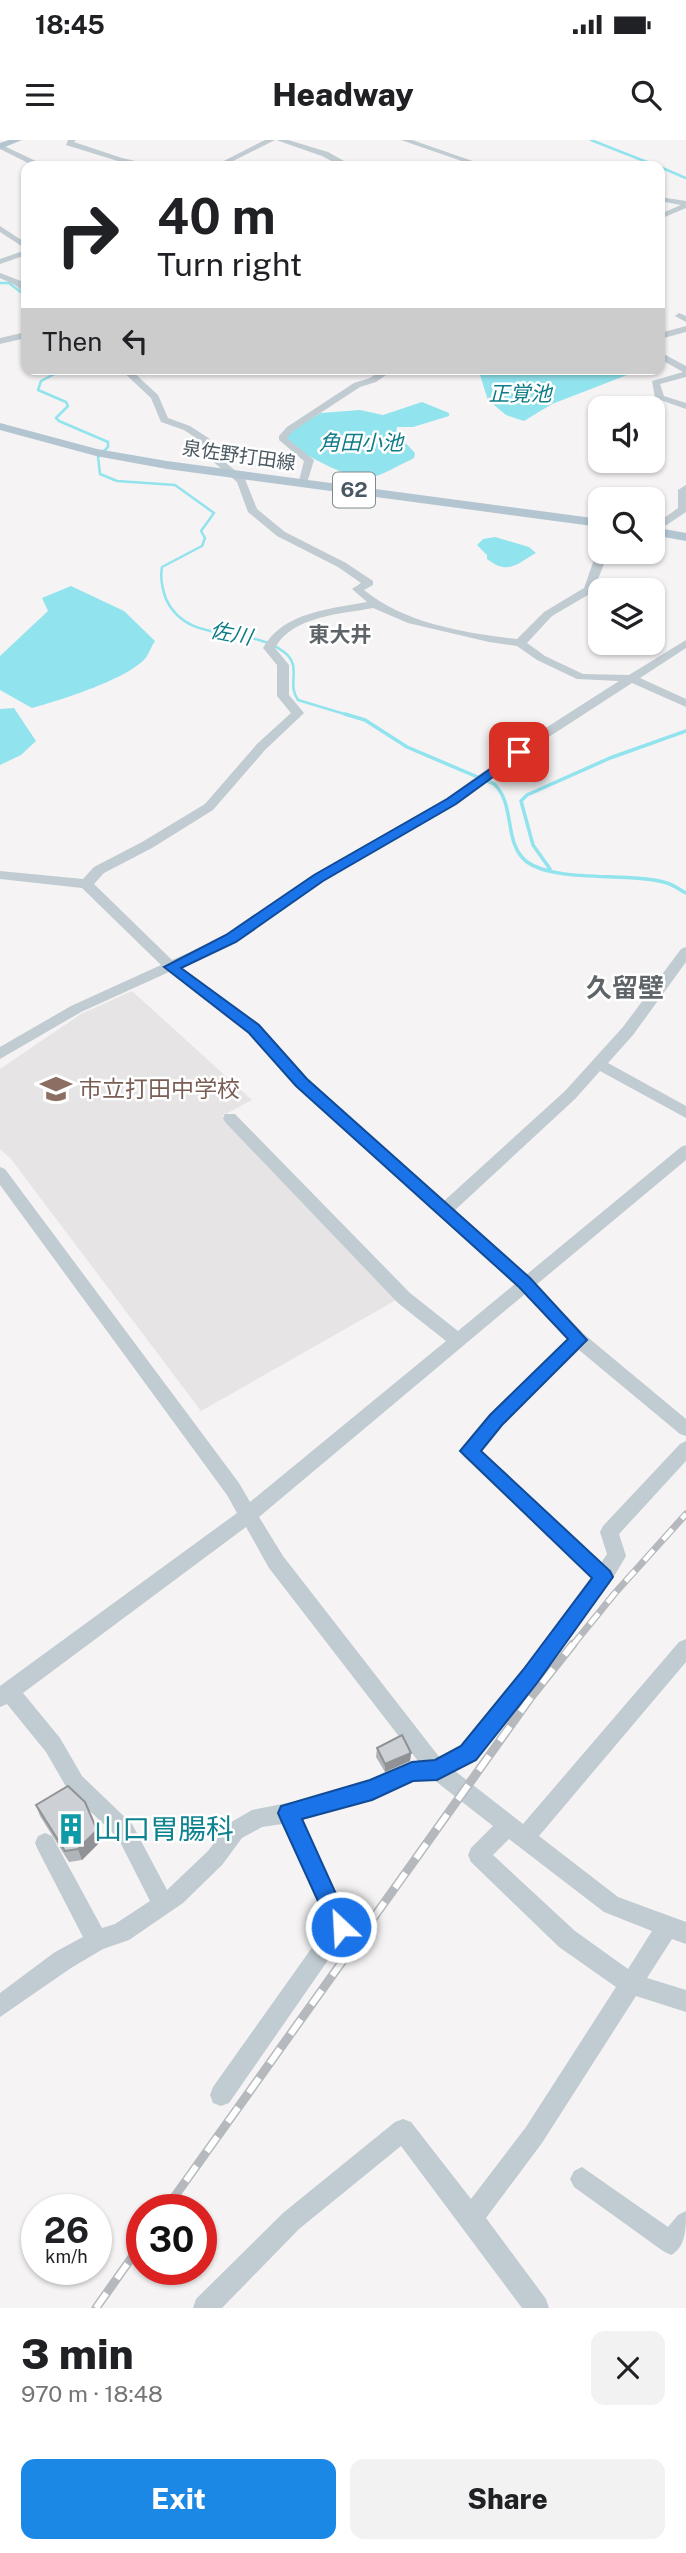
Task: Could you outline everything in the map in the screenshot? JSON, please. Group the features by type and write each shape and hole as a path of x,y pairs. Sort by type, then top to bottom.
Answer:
{"main road":[{"path":"0,146 18,140"},
{"name":"泉佐野打田線","path":"0,426 102,453 588,521"},
{"path":"665,533 686,537"}],"street":[{"path":"72,140 69,143 80,148 126,161"},
{"path":"228,161 271,140"},
{"path":"280,140 325,153 339,161"},
{"path":"405,140 468,161"},
{"path":"0,146 29,161"},
{"path":"665,201 686,204"},
{"path":"665,214 686,204"},
{"path":"0,228 21,245"},
{"path":"0,262 21,252"},
{"path":"0,275 21,286"},
{"path":"665,335 686,329"},
{"path":"665,335 677,339"},
{"path":"0,341 21,336"},
{"path":"665,358 686,372"},
{"path":"686,372 655,383 660,398 686,406"},
{"path":"131,375 155,397 164,420 187,428 207,440 206,451 241,481 252,510 281,534 342,565 369,583 357,589 376,604 412,621 489,639 520,643 541,658 581,677 631,678 686,703"},
{"path":"302,483 309,460 282,439 290,429 357,385 378,375"},
{"path":"665,522 683,509 683,490 686,488"},
{"path":"520,643 548,614 589,590 598,564"},
{"path":"86,884 99,870 147,845 209,807 261,747 298,713 283,696 283,665 271,643 278,634 312,617 376,604"},
{"path":"0,1054 76,1009 231,939 319,878 428,816 686,643"},
{"path":"0,875 86,884 171,967 254,1029 302,1082 524,1283 579,1340 686,1429"},
{"path":"445,1210 541,1124 628,1031 686,952"},
{"path":"597,1063 686,1113"},
{"path":"230,1118 404,1298 457,1340"},
{"path":"163,1904 125,1832 75,1783 53,1745 5,1695 247,1516 686,1151"},
{"path":"0,1173 233,1489 276,1562 437,1770 611,1905 677,1930 631,1984 534,2136 471,2218"},
{"path":"579,1340 505,1411 469,1451 603,1577"},
{"path":"0,2006 63,1960 97,1941 121,1932 176,1896 215,1858 236,1830 259,1817 288,1813 372,1790 412,1772 437,1770 468,1753 530,1676 617,1556 609,1532 686,1449"},
{"path":"686,1648 601,1745 517,1831 478,1855 567,1940 631,1984 686,2001"},
{"path":"220,2095 341,1927 288,1813"},
{"path":"45,1843 97,1941"},
{"path":"205,2308 290,2221 403,2130 537,2308"},
{"path":"582,2179 671,2243 686,2223"}],"shaded area":[{"path":"132,991 252,1100 222,1116 398,1299 201,1411 11,1159 0,1149 0,1069 81,1014"}],"water":[{"name":"正覚池","path":"480,375 627,375 552,404 524,421 506,415 488,400"},
{"name":"角田小池","path":"422,402 449,413 449,416 413,427 397,427 396,433 415,453 414,458 373,477 365,478 342,472 316,460 287,441 295,428 321,413 360,410 383,415"},
{"path":"495,537 529,547 536,553 512,566 494,564 477,545 483,539"},
{"path":"71,586 124,611 155,641 147,656 126,672 94,688 32,708 0,690 0,656 48,611 42,598"},
{"path":"14,708 36,741 21,755 0,765 0,709"}],"building":[{"path":"402,1735 411,1753 385,1764 377,1748"},
{"name":"山口胃腸科","path":"68,1786 85,1802 97,1830 78,1849 65,1851 36,1805"}],"waterway":[{"path":"591,140 644,161"},
{"path":"665,169 686,178"},
{"name":"佐川","path":"0,283 9,283 21,292"},
{"name":"佐川","path":"52,375 41,381 38,390 66,402 68,406 56,418 108,442 108,447 98,457 100,474 117,481 175,485 214,513 201,531 205,538 202,546 162,567 163,591 176,614 189,624 253,639 284,652 293,663 293,688 298,700 351,716"},
{"name":"佐川","path":"345,714 365,720 407,747 494,784 505,802 515,845 527,862 556,873 652,880 670,884 686,893"},
{"path":"550,869 533,845 521,801 527,795 610,758 686,731"}],"railway":[{"path":"572,1646 686,1514"},
{"path":"176,2194 531,1697 573,1644"},
{"path":"96,2308 126,2266"}],"place":[{"name":"市立打田中学校","path":"56,1089"},
{"name":"山口胃腸科","path":"71,1829"}],"district":[{"name":"東大井","path":"340,635"},
{"name":"久留壁","path":"625,988"}],"route":[{"path":"341,1927 288,1813 372,1790 412,1772 437,1770 468,1753 530,1676 603,1577 469,1451 496,1420 579,1340 524,1283 302,1082 254,1029 171,967 231,939 319,878 428,816 519,752"}]}
